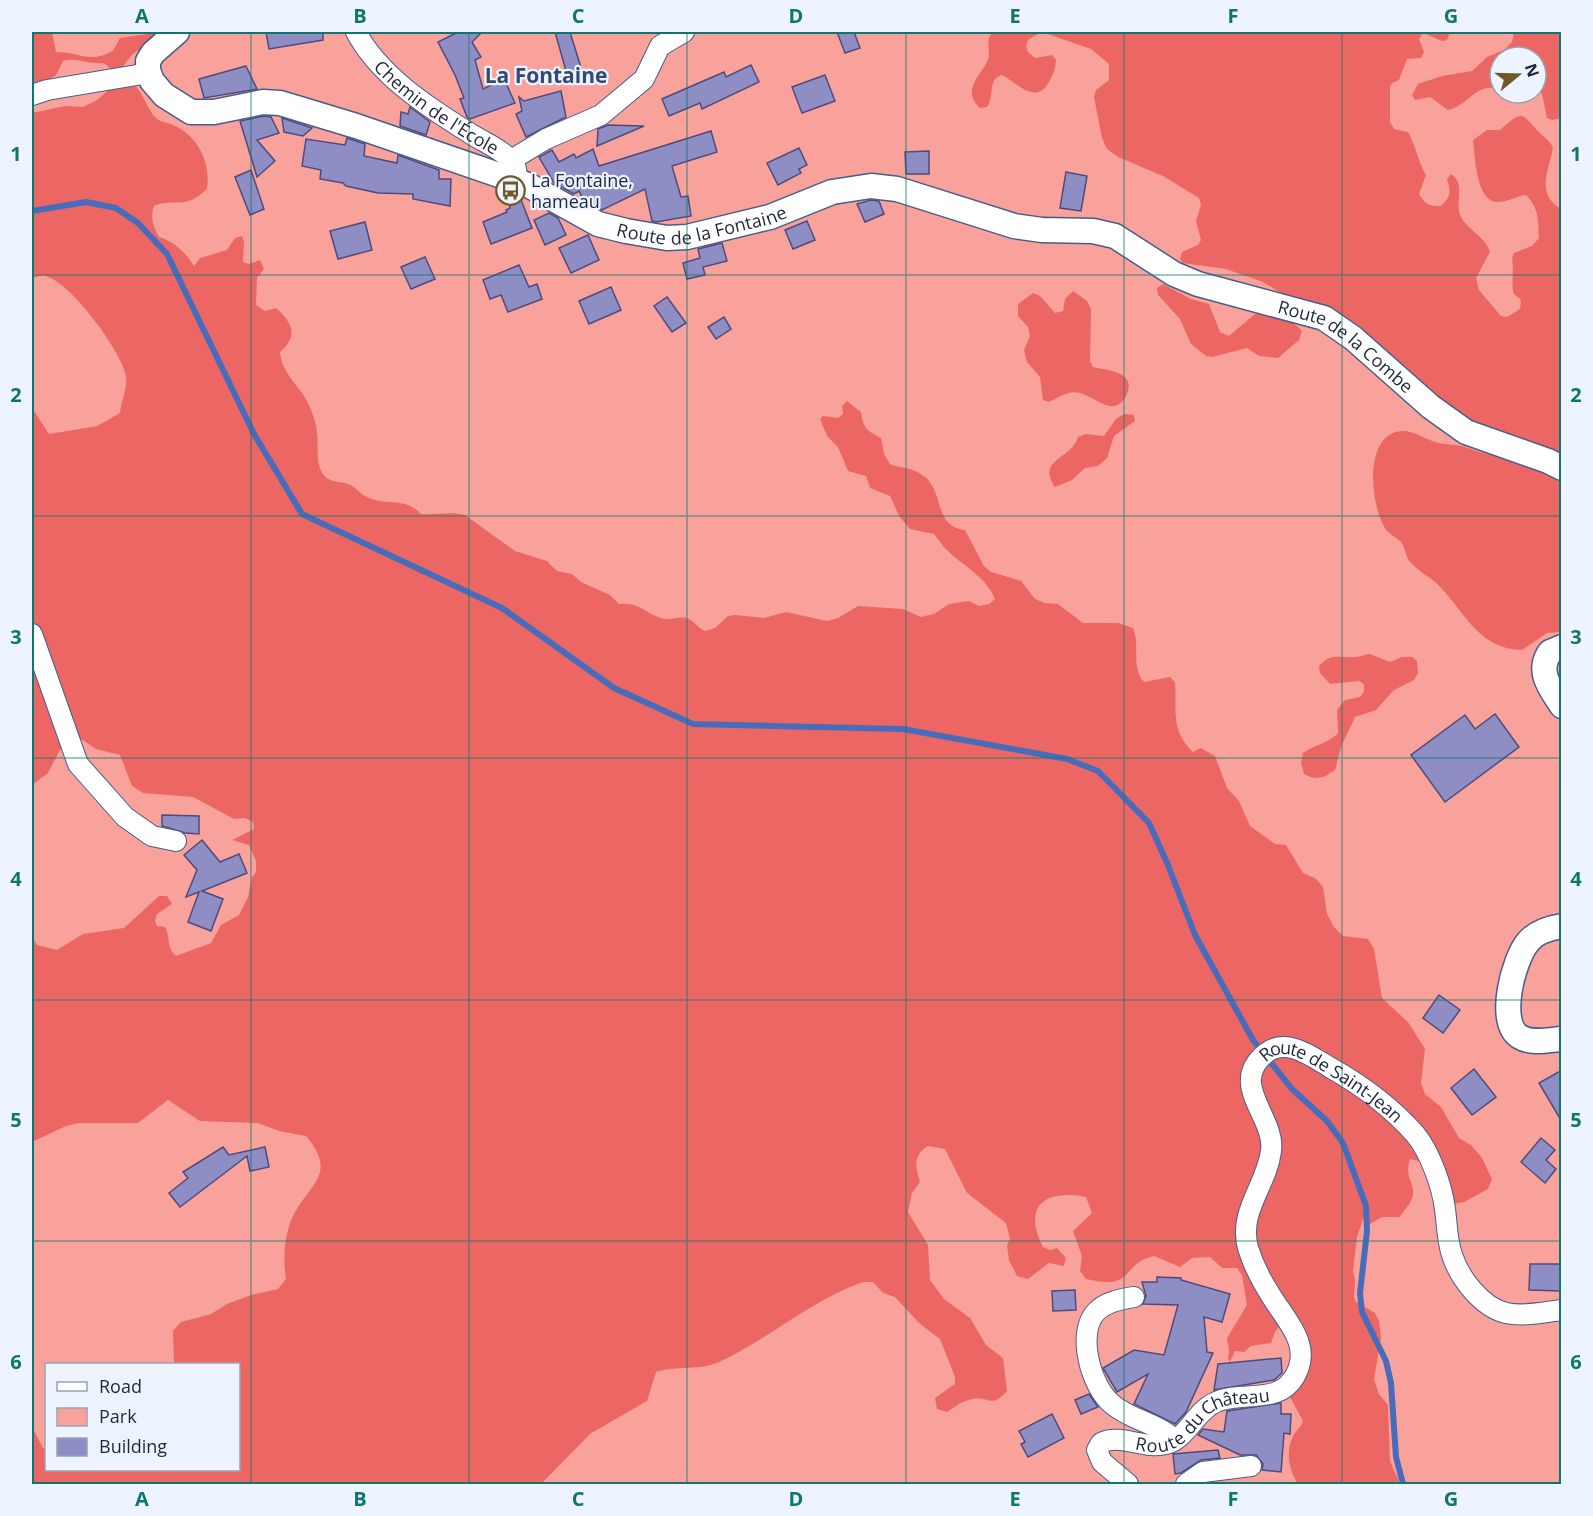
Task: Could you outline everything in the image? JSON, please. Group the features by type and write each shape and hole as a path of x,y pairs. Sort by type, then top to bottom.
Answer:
{"street":[{"path":"32,95 47,90 148,73 148,61 153,52 177,32"},
{"name":"Chemin de l'École","path":"356,32 371,58 384,70 513,170"},
{"path":"513,170 546,139 601,115 644,79 660,46 684,32"},
{"name":"Route de la Fontaine","path":"148,73 164,95 191,112 214,112 262,102 280,103 513,170 540,191 598,224 667,238 697,235 749,222 832,192 872,186 897,189 1014,226 1042,230 1093,231 1122,240"},
{"name":"Route de la Combe","path":"1122,240 1174,274 1198,284 1324,318 1353,338 1431,407 1466,432 1548,460 1562,468"},
{"path":"32,634 78,764 125,817 152,836 176,841"},
{"path":"1562,647 1551,652 1544,669 1546,680 1562,706"},
{"path":"1562,926 1534,936 1525,947 1513,978 1509,1007 1512,1026 1521,1037 1532,1040 1562,1039"},
{"name":"Route de Saint-Jean","path":"1287,1319 1256,1268 1246,1238 1246,1222 1269,1162 1272,1142 1254,1098 1251,1072 1264,1055 1281,1046 1302,1051 1339,1072 1377,1100 1414,1133 1423,1147 1442,1195 1454,1260 1470,1285 1486,1303 1511,1314 1562,1310"},
{"path":"1134,1297 1104,1305 1092,1316 1088,1343 1092,1374 1101,1393 1113,1405 1175,1440"},
{"name":"Route du Château","path":"1128,1485 1102,1462 1097,1450 1098,1446 1111,1440 1156,1446 1175,1440 1198,1414 1216,1402 1275,1394 1289,1385 1299,1367 1300,1348 1293,1327 1287,1319"},
{"path":"1186,1485 1203,1472 1251,1466"}],"green space":[{"path":"32,32 1561,32 1561,1484 32,1484"}],"shaded area":[{"path":"32,32 52,32 56,52 97,57 113,51 120,38 161,32 159,40 136,52 121,69 115,70 104,63 68,60 63,61 56,75 48,80 32,84"},
{"path":"992,32 1042,32 1029,39 1026,45 1028,52 1035,58 1052,55 1056,60 1053,74 1044,89 1038,92 1026,90 1002,75 994,80 987,107 980,108 974,100 973,86 987,61 988,40"},
{"path":"1042,32 1450,32 1447,40 1442,41 1423,33 1419,39 1424,52 1421,58 1407,59 1399,80 1392,83 1390,87 1390,122 1394,129 1408,132 1426,175 1419,194 1426,202 1434,206 1441,206 1449,194 1447,179 1451,174 1458,183 1460,215 1485,242 1490,252 1476,278 1479,290 1501,316 1507,317 1520,309 1521,301 1513,292 1512,258 1514,253 1532,246 1539,238 1538,220 1536,210 1526,195 1498,202 1485,195 1478,177 1473,140 1487,130 1500,130 1522,116 1549,142 1553,148 1547,173 1546,190 1554,204 1562,209 1561,632 1547,633 1522,650 1495,644 1467,620 1438,585 1411,563 1401,542 1387,531 1381,521 1374,493 1373,477 1378,448 1385,438 1396,432 1407,431 1438,443 1462,446 1493,455 1498,454 1498,433 1452,413 1354,324 1338,313 1289,298 1263,282 1226,269 1183,263 1180,259 1182,252 1198,245 1201,240 1196,221 1201,205 1199,198 1163,176 1118,157 1107,149 1102,138 1094,97 1096,90 1109,80 1109,64 1091,49"},
{"path":"1514,32 1561,32 1561,118 1552,120 1547,118 1544,105 1548,105 1548,45 1509,45"},
{"path":"1487,57 1488,88 1479,91 1455,108 1448,110 1430,97 1415,100 1412,95 1418,84 1442,76 1472,71"},
{"path":"130,81 138,89 156,118 190,136 201,152 207,170 207,189 186,202 154,206 152,214 155,229 159,237 179,248 194,266 200,258 227,250 235,238 242,236 243,262 249,264 260,260 264,269 257,278 256,305 265,311 276,308 289,324 290,340 280,352 281,360 310,407 318,439 319,465 328,479 351,485 364,496 375,500 408,505 421,514 465,515 515,551 547,561 557,571 572,574 581,582 610,595 619,604 633,605 665,619 686,618 705,631 715,628 728,616 735,615 764,618 786,612 827,621 838,618 858,606 903,609 921,617 934,614 949,604 969,601 979,606 989,604 995,599 991,591 975,573 947,550 934,534 910,529 899,516 890,496 870,488 866,476 848,471 838,447 827,436 820,419 823,416 838,418 843,414 842,406 847,401 861,412 866,428 881,438 884,454 890,464 915,471 931,483 948,523 965,530 984,566 991,572 1021,581 1035,599 1058,604 1083,623 1118,623 1133,628 1136,662 1144,682 1170,677 1175,682 1176,719 1186,744 1193,752 1201,748 1215,756 1227,788 1239,801 1250,826 1275,844 1286,845 1303,873 1315,878 1323,887 1327,914 1334,927 1343,936 1368,939 1374,949 1382,998 1408,1022 1425,1049 1421,1083 1425,1094 1441,1107 1459,1138 1471,1145 1482,1158 1492,1179 1488,1189 1464,1202 1453,1204 1435,1165 1410,1159 1408,1168 1413,1192 1408,1206 1399,1217 1382,1217 1370,1224 1363,1219 1357,1237 1353,1271 1354,1297 1356,1302 1375,1313 1379,1321 1381,1338 1374,1379 1379,1394 1388,1405 1390,1461 1400,1484 1298,1484 1292,1473 1289,1453 1292,1439 1303,1421 1290,1397 1307,1336 1301,1321 1283,1322 1275,1332 1271,1343 1251,1346 1244,1352 1235,1351 1230,1362 1227,1338 1247,1305 1242,1275 1237,1268 1222,1268 1210,1257 1192,1258 1180,1267 1154,1256 1143,1260 1121,1279 1113,1282 1086,1279 1080,1271 1082,1256 1073,1231 1092,1213 1086,1197 1072,1195 1049,1198 1041,1204 1035,1221 1043,1247 1050,1250 1057,1248 1066,1258 1064,1266 1049,1263 1028,1279 1017,1276 1009,1260 1007,1245 1010,1239 1006,1223 967,1193 945,1149 928,1146 923,1149 916,1161 920,1182 912,1193 908,1212 928,1245 930,1280 944,1299 970,1318 986,1345 1003,1358 1007,1391 994,1401 969,1400 947,1412 937,1409 935,1398 955,1384 955,1377 940,1339 920,1324 895,1297 883,1293 873,1282 863,1282 808,1309 719,1362 656,1372 647,1401 590,1434 541,1484 32,1484 32,1427 45,1448 45,1471 240,1471 240,1363 174,1363 173,1331 181,1322 211,1314 227,1304 251,1295 278,1289 286,1279 285,1248 289,1225 317,1179 320,1170 320,1160 316,1149 306,1136 279,1131 258,1123 200,1121 168,1100 138,1123 79,1123 66,1126 32,1142 32,937 37,945 57,950 83,934 124,928 159,896 167,896 172,904 157,914 155,921 157,926 165,927 171,949 176,956 211,943 221,925 239,915 248,897 252,877 256,872 256,861 249,845 232,840 254,829 253,822 245,818 234,819 193,797 143,793 132,786 120,755 96,749 81,739 60,750 48,773 32,785 32,408 49,434 97,426 120,413 126,376 105,335 68,290 43,276 32,278 32,113 65,106 83,107 97,100 111,88"},
{"path":"1163,284 1191,299 1209,304 1220,332 1229,336 1255,314 1276,311 1302,331 1299,340 1278,358 1259,356 1247,348 1212,357 1206,356 1191,344 1180,319 1158,295 1157,288"},
{"path":"1073,291 1087,301 1091,309 1090,361 1093,367 1118,373 1128,380 1127,394 1117,405 1105,405 1076,392 1049,402 1043,400 1040,377 1027,362 1024,350 1030,336 1028,327 1018,316 1018,304 1033,293 1040,296 1055,313 1063,311 1065,299"},
{"path":"1124,414 1134,415 1135,421 1114,436 1107,458 1098,466 1085,468 1072,480 1055,487 1050,478 1052,465 1075,444 1078,437 1086,434 1104,436 1116,419"},
{"path":"1370,654 1390,662 1402,657 1412,657 1417,661 1418,673 1414,680 1394,690 1376,710 1355,717 1341,747 1335,770 1320,778 1304,774 1301,763 1303,753 1330,740 1338,733 1337,710 1345,700 1360,697 1364,692 1364,684 1359,681 1330,684 1320,673 1319,666 1333,657"}],"building":[{"path":"266,32 323,32 323,40 269,49"},
{"path":"458,32 482,32 472,42 481,57 475,60 483,89 504,79 515,103 470,119 467,117 460,99 464,98 438,42"},
{"path":"555,32 570,32 583,74 568,78"},
{"path":"837,32 854,32 860,48 845,53"},
{"path":"751,65 759,82 702,109 700,103 669,116 662,99 724,72 726,77"},
{"path":"246,66 257,89 204,98 199,79"},
{"path":"825,75 835,101 802,113 792,87"},
{"path":"561,91 566,117 526,137 516,114 522,111 519,97 524,101"},
{"path":"410,107 430,122 426,135 400,126 401,112 408,114"},
{"path":"264,116 271,117 279,133 257,140 275,161 257,177 240,121"},
{"path":"282,118 312,128 303,136 284,132"},
{"path":"608,125 644,126 597,146 598,129"},
{"path":"711,131 717,152 672,166 681,197 688,196 691,216 656,222 652,221 645,189 602,210 583,199 579,191 574,194 554,183 539,157 552,150 559,162 574,154 576,158 593,149 599,166"},
{"path":"347,138 365,144 364,156 397,163 398,155 439,170 439,179 451,179 450,206 413,199 413,194 378,193 320,179 321,170 302,166 306,139 345,145"},
{"path":"799,148 807,165 799,169 801,173 778,185 767,163"},
{"path":"929,151 929,174 906,174 905,152"},
{"path":"251,170 264,209 250,215 235,177"},
{"path":"1066,172 1087,176 1081,211 1060,208"},
{"path":"508,193 520,197 532,228 491,244 483,222 507,212 506,210 510,208"},
{"path":"871,200 879,201 884,214 865,222 857,204"},
{"path":"549,213 558,218 566,235 545,245 534,220"},
{"path":"807,221 815,240 793,249 785,230"},
{"path":"365,222 372,250 338,259 330,231"},
{"path":"588,235 599,260 571,273 559,248"},
{"path":"722,243 727,261 703,267 705,275 687,279 683,263 700,258 698,249"},
{"path":"425,257 435,279 411,289 401,267"},
{"path":"519,265 529,287 537,284 542,299 508,312 501,295 490,299 483,280"},
{"path":"611,287 621,310 589,324 579,301"},
{"path":"667,297 686,323 672,332 654,306"},
{"path":"724,317 731,329 716,339 708,327"},
{"path":"1495,714 1519,747 1445,802 1411,755 1465,715 1475,729"},
{"path":"162,815 199,816 199,834 185,833 162,826"},
{"path":"202,840 220,862 239,854 247,873 202,891 223,899 211,931 188,922 199,892 186,897 197,870 184,855"},
{"path":"1439,995 1460,1010 1443,1033 1423,1018"},
{"path":"1474,1069 1496,1097 1472,1115 1451,1088"},
{"path":"1562,1070 1562,1122 1539,1083"},
{"path":"1541,1138 1555,1150 1546,1160 1556,1169 1545,1183 1521,1162"},
{"path":"223,1147 229,1155 265,1147 269,1167 250,1171 247,1156 180,1207 169,1193 188,1178 183,1172"},
{"path":"1530,1264 1561,1264 1561,1291 1529,1290"},
{"path":"1157,1277 1181,1278 1181,1280 1230,1294 1222,1322 1204,1317 1207,1352 1213,1353 1186,1412 1175,1424 1134,1404 1148,1374 1117,1392 1103,1368 1134,1350 1164,1355 1178,1305 1143,1304 1146,1296 1142,1282 1157,1282"},
{"path":"1075,1290 1076,1310 1053,1311 1052,1291"},
{"path":"1281,1358 1282,1373 1274,1380 1214,1390 1218,1364"},
{"path":"1089,1394 1098,1407 1081,1414 1075,1400"},
{"path":"1281,1403 1281,1414 1291,1414 1290,1434 1284,1433 1281,1472 1262,1470 1263,1464 1256,1455 1240,1455 1198,1435 1203,1429 1224,1432 1227,1411"},
{"path":"1052,1414 1064,1438 1028,1457 1021,1444 1025,1442 1019,1431"},
{"path":"1218,1450 1220,1458 1201,1460 1181,1473 1175,1474 1173,1454"}],"waterway":[{"path":"32,211 86,202 116,208 138,223 167,254 254,434 302,514 502,608 614,688 693,724 903,729 1067,759 1098,771 1149,823 1195,935 1253,1040 1292,1089 1327,1121 1343,1143 1366,1206 1367,1231 1360,1293 1362,1312 1386,1361 1391,1383 1396,1457 1403,1484"}],"place":[{"name":"La Fontaine, hameau","path":"510,190"}],"district":[{"name":"La Fontaine","path":"546,75"}]}
